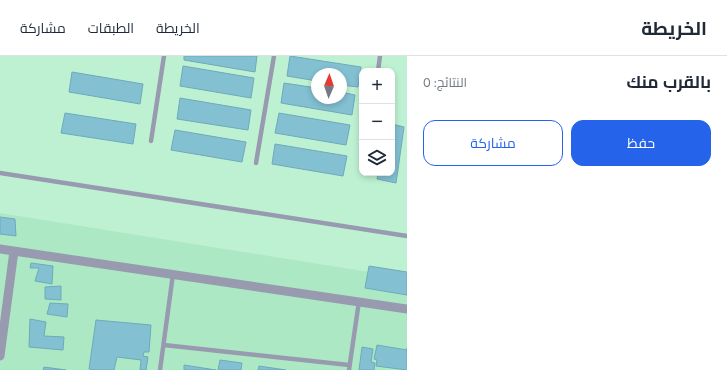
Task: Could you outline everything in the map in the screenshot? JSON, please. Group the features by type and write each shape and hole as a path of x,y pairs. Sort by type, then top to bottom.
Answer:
{"street":[{"path":"0,249 407,309"},
{"path":"0,356 14,251"}],"lane":[{"path":"151,141 164,56"},
{"path":"256,163 274,56"},
{"path":"378,68 380,56"},
{"path":"0,173 407,236"},
{"path":"160,370 173,274"},
{"path":"164,345 349,367 359,301"}],"shaded area":[{"path":"0,213 407,278 407,370 0,370"}],"building":[{"path":"184,56 257,56 255,72 184,60"},
{"path":"290,56 361,67 359,68 358,87 347,86 347,68 311,68 311,80 287,76"},
{"path":"183,66 254,78 251,98 180,86"},
{"path":"72,72 143,84 140,104 69,92"},
{"path":"284,83 311,87 311,104 347,104 347,93 355,95 352,115 281,103"},
{"path":"180,98 251,110 248,130 177,119"},
{"path":"65,113 136,124 133,144 61,133"},
{"path":"279,113 350,125 346,145 275,133"},
{"path":"395,125 404,127 396,183 377,179 378,176 395,176"},
{"path":"175,130 246,142 242,162 171,150"},
{"path":"275,144 347,156 343,176 272,164"},
{"path":"0,217 15,219 16,236 0,234"},
{"path":"31,263 53,266 52,284 35,281 39,268 30,268"},
{"path":"369,266 407,272 407,295 365,288"},
{"path":"61,286 61,300 45,299 45,287"},
{"path":"50,303 68,304 67,317 47,314"},
{"path":"30,319 46,322 44,336 64,337 63,350 29,347"},
{"path":"96,320 151,325 149,352 144,352 143,356 148,357 146,370 140,370 141,360 117,357 114,370 89,369"},
{"path":"377,345 407,350 407,370 376,366 377,360 374,359"},
{"path":"362,347 373,349 371,362 375,363 374,370 359,370"},
{"path":"220,360 242,363 241,370 218,370"},
{"path":"184,365 216,370 184,370"},
{"path":"259,366 286,370 258,370"},
{"path":"44,367 66,370 43,370"}]}
